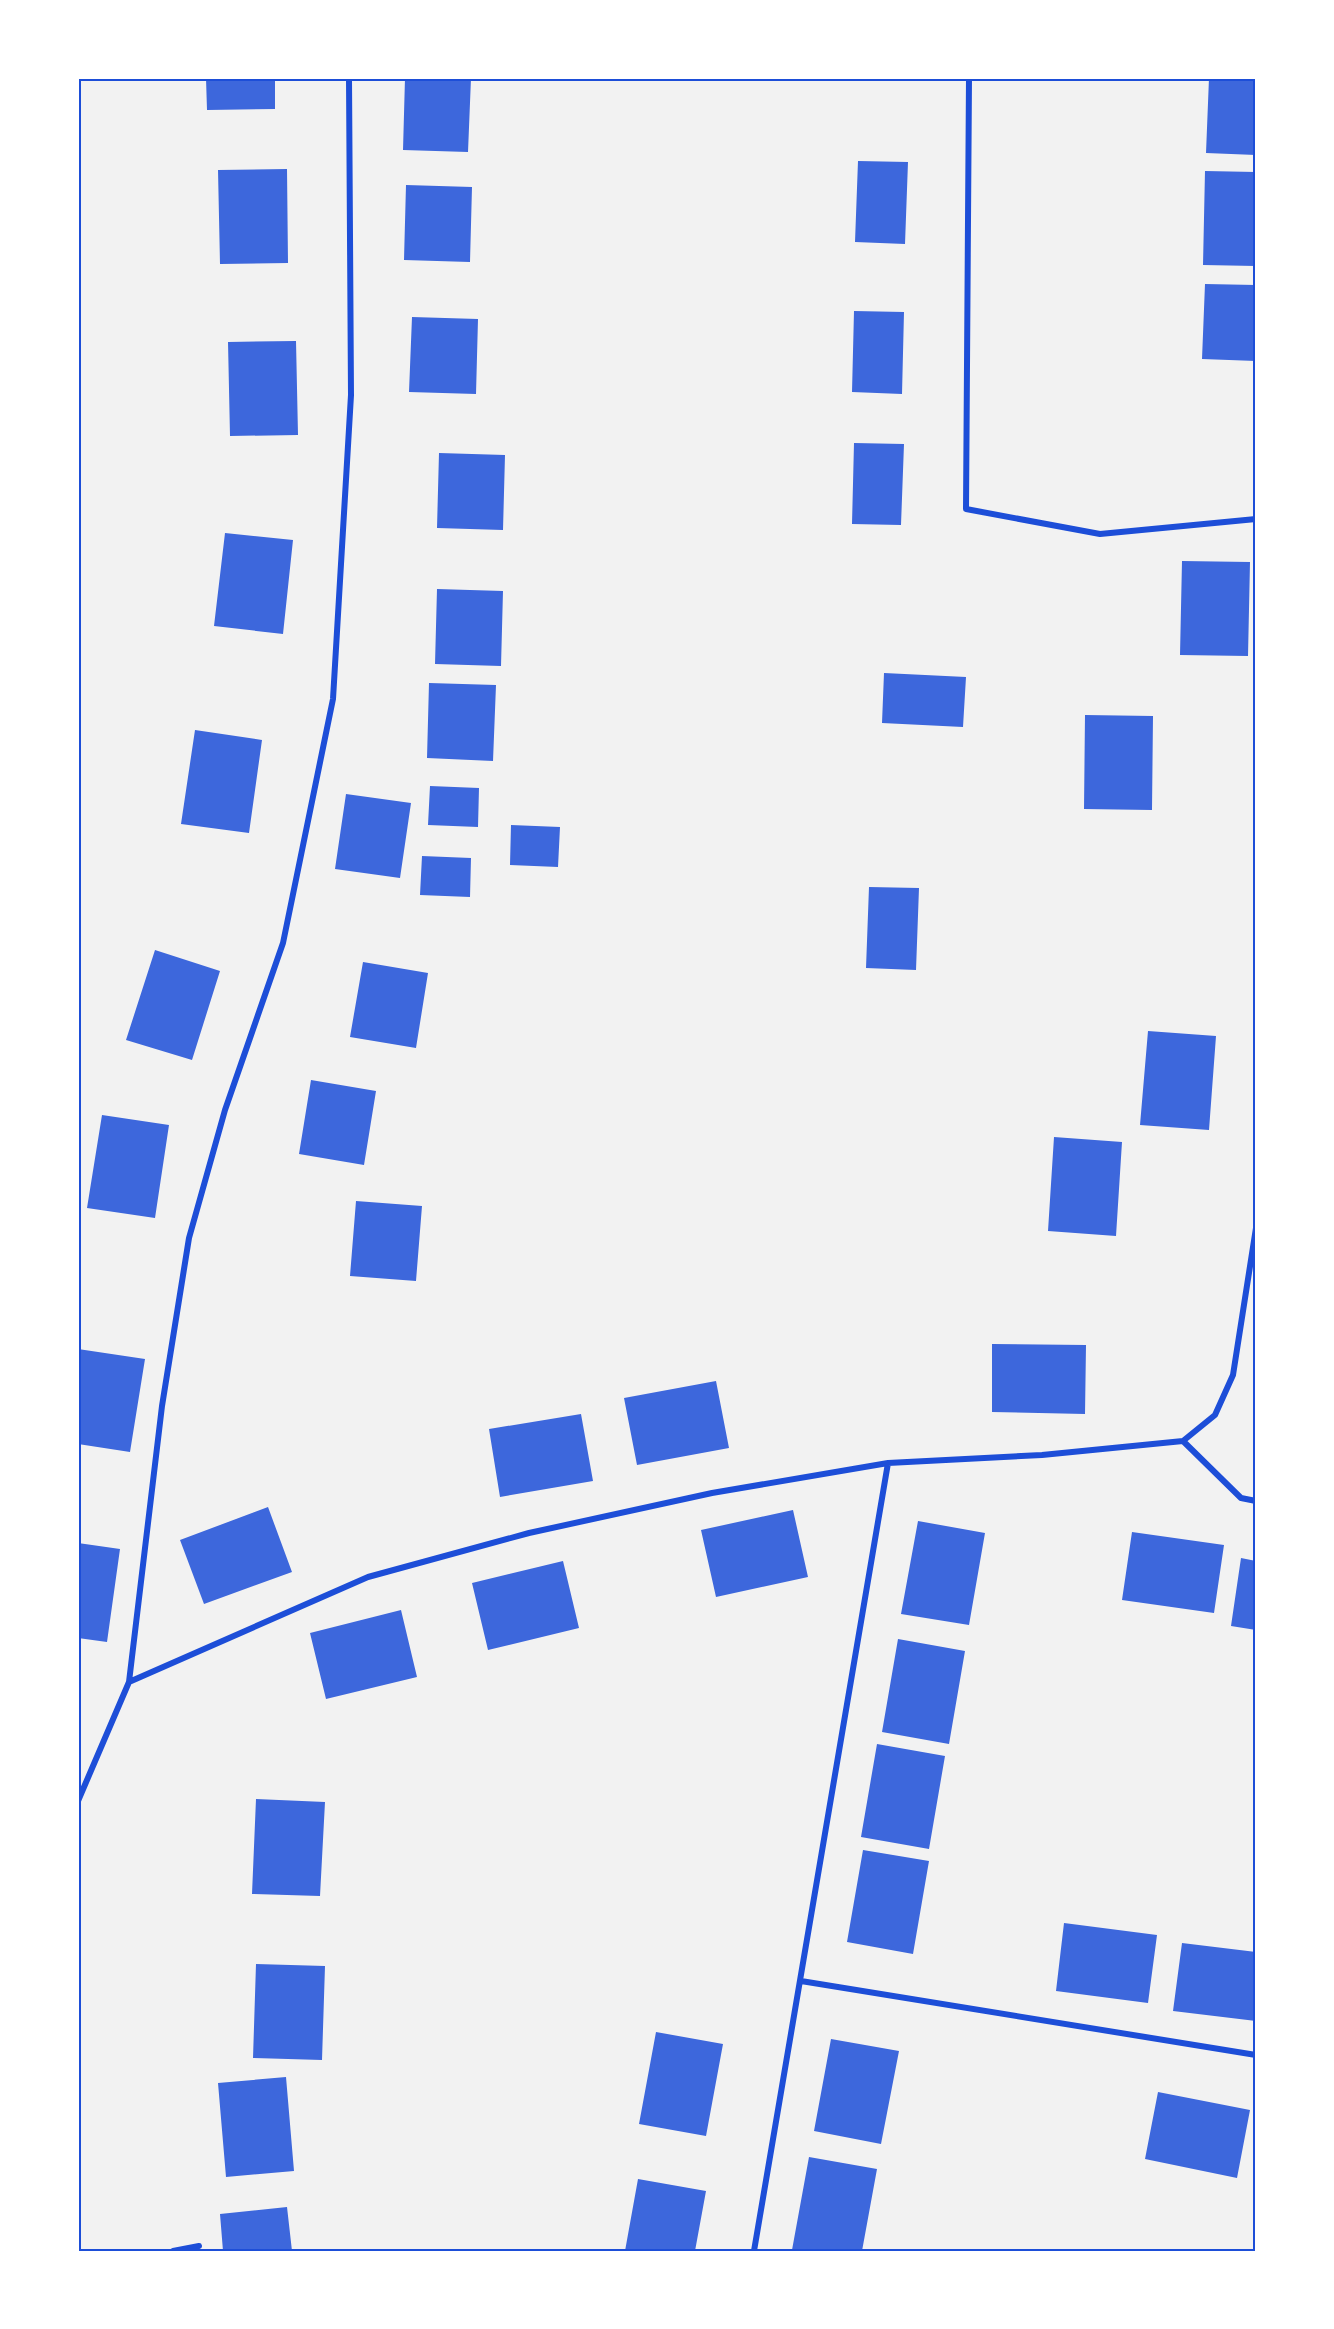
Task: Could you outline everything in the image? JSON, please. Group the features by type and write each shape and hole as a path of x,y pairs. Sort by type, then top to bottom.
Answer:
{"street":[{"path":"78,1801 129,1682 162,1406 189,1238 225,1110 283,943 333,699 351,395 350,78"},
{"path":"969,78 966,509 1100,534 1256,519"},
{"path":"129,1682 368,1577 541,1530 712,1493 888,1463 1042,1455 1183,1441 1215,1415 1233,1375 1256,1228"},
{"path":"1183,1441 1241,1498 1256,1501"},
{"path":"754,2251 888,1463"},
{"path":"801,1981 1256,2055"},
{"path":"173,2251 199,2246"}],"building":[{"path":"206,78 275,78 275,109 207,110"},
{"path":"405,78 471,78 468,152 403,150"},
{"path":"1209,78 1256,79 1256,155 1206,153"},
{"path":"858,161 908,162 905,244 855,242"},
{"path":"287,169 288,263 220,264 218,170"},
{"path":"1205,171 1256,172 1256,266 1203,265"},
{"path":"406,185 472,187 470,262 404,260"},
{"path":"1205,284 1256,285 1256,361 1202,359"},
{"path":"854,311 904,312 902,394 852,392"},
{"path":"412,317 478,319 476,394 409,392"},
{"path":"296,341 298,435 230,436 228,342"},
{"path":"854,443 904,444 901,525 852,524"},
{"path":"439,453 505,455 503,530 437,528"},
{"path":"225,533 293,540 283,634 214,626"},
{"path":"1182,561 1250,562 1248,656 1180,655"},
{"path":"437,589 503,591 501,666 435,664"},
{"path":"884,673 966,677 963,727 882,723"},
{"path":"429,683 496,685 493,761 427,758"},
{"path":"1085,715 1153,716 1152,810 1084,809"},
{"path":"195,730 262,740 249,833 181,824"},
{"path":"430,786 479,788 478,827 428,825"},
{"path":"346,794 411,803 400,878 335,869"},
{"path":"511,825 560,827 558,867 510,865"},
{"path":"422,856 471,858 470,897 420,895"},
{"path":"869,887 919,888 916,970 866,968"},
{"path":"155,950 220,971 192,1060 126,1040"},
{"path":"363,962 428,973 416,1048 350,1037"},
{"path":"1148,1031 1216,1036 1209,1130 1140,1125"},
{"path":"311,1080 376,1091 364,1165 299,1154"},
{"path":"102,1115 169,1125 155,1218 87,1208"},
{"path":"1054,1137 1122,1142 1116,1236 1048,1231"},
{"path":"356,1201 422,1206 416,1281 350,1276"},
{"path":"992,1344 1086,1345 1085,1414 992,1412"},
{"path":"78,1349 145,1359 130,1452 78,1444"},
{"path":"716,1381 729,1448 637,1465 624,1398"},
{"path":"581,1414 593,1481 500,1497 489,1429"},
{"path":"268,1507 292,1572 204,1604 180,1540"},
{"path":"793,1510 808,1577 716,1597 701,1530"},
{"path":"918,1521 985,1533 969,1625 901,1614"},
{"path":"1132,1532 1224,1545 1214,1613 1122,1600"},
{"path":"78,1543 120,1549 107,1642 78,1638"},
{"path":"1241,1558 1256,1561 1256,1630 1231,1626"},
{"path":"563,1561 579,1628 488,1650 472,1583"},
{"path":"401,1610 417,1677 326,1699 310,1633"},
{"path":"898,1639 965,1651 949,1744 882,1732"},
{"path":"877,1744 945,1756 929,1849 861,1837"},
{"path":"256,1799 325,1802 320,1896 252,1894"},
{"path":"863,1850 929,1861 913,1954 847,1942"},
{"path":"1064,1923 1157,1935 1148,2003 1056,1991"},
{"path":"1182,1943 1256,1952 1256,2021 1173,2011"},
{"path":"256,1964 325,1966 322,2060 253,2058"},
{"path":"656,2032 723,2044 706,2136 639,2124"},
{"path":"831,2039 899,2051 881,2144 814,2131"},
{"path":"286,2077 294,2171 226,2177 218,2083"},
{"path":"1158,2092 1250,2110 1237,2178 1145,2159"},
{"path":"809,2157 877,2169 862,2251 792,2250"},
{"path":"638,2179 706,2191 695,2251 625,2251"},
{"path":"287,2207 292,2251 223,2251 220,2214"}]}
